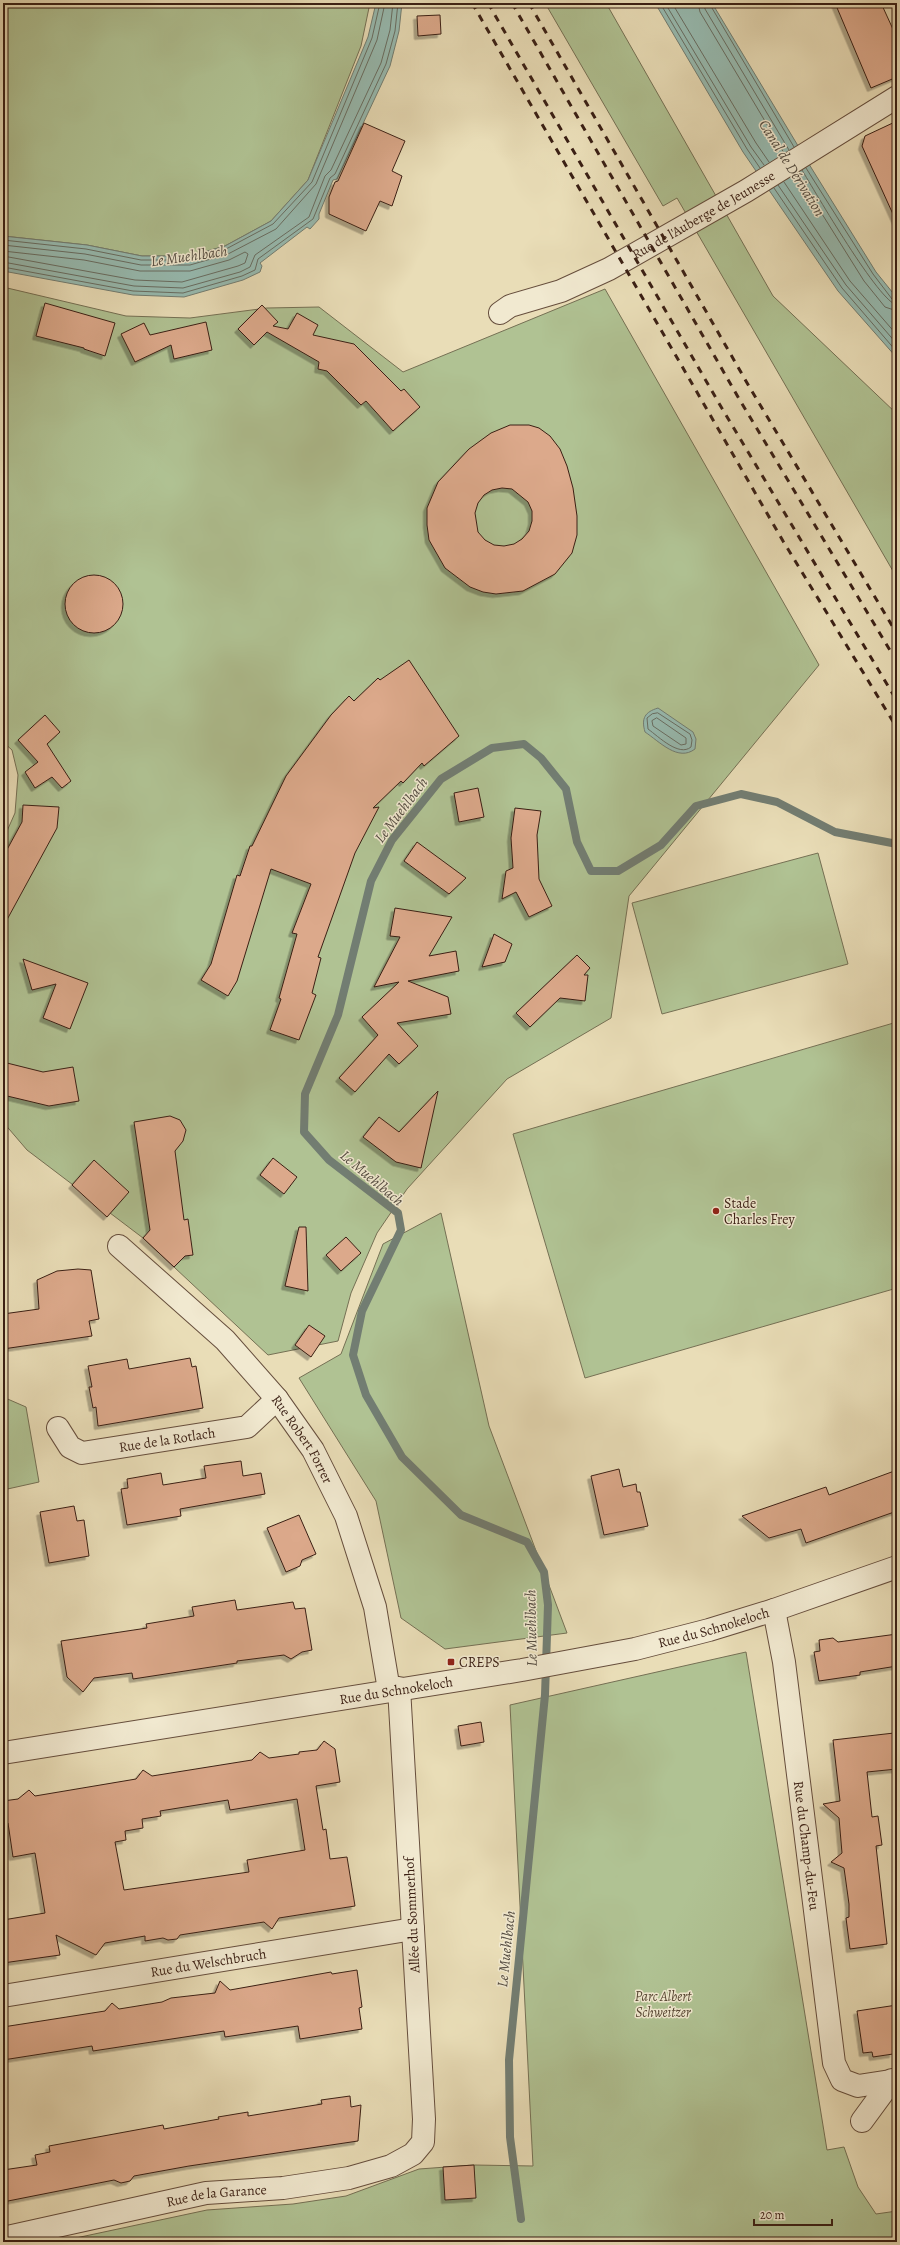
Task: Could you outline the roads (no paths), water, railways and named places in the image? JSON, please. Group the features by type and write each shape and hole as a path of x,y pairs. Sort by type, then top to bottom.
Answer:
{"street":[{"name":"Rue de l'Auberge de Jeunesse","path":"500,313 510,306 561,291 609,269 746,191 897,97"},
{"name":"Rue Robert Forrer","path":"119,1246 225,1340 277,1400 313,1450 346,1516 375,1607 394,1689"},
{"name":"Rue de la Rotlach","path":"58,1428 70,1447 82,1453 247,1427 277,1400"},
{"name":"Rue du Schnokeloch","path":"3,1753 394,1689 558,1664 668,1641 774,1610 897,1567"},
{"name":"Rue du Champ-du-Feu","path":"774,1610 784,1662 834,2063 842,2080 858,2086 895,2080"},
{"name":"Allée du Sommerhof","path":"394,1689 413,1929 424,2119 423,2142"},
{"name":"Rue du Welschbruch","path":"3,1996 413,1929"},
{"path":"862,2121 895,2080"},
{"name":"Rue de la Garance","path":"3,2238 206,2193 283,2188 349,2178 392,2166 413,2154 423,2142"}],"water":[{"path":"376,3 402,3 399,31 390,66 337,179 333,180 319,214 319,219 310,229 307,227 260,263 262,266 260,272 243,280 184,297 133,295 3,271 3,236 87,245 142,256 190,256 225,246 271,221 308,180 368,37"},
{"name":"Canal de Dérivation","path":"655,3 712,3 876,272 897,298 897,358 838,291 743,152"},
{"path":"658,708 693,732 696,739 695,749 689,752 676,752 669,749 645,732 645,716 650,711"}],"waterway":[{"name":"Le Muehlbach","path":"521,2219 510,2137 509,2060 545,1695 548,1605 544,1572 527,1542 461,1515 402,1457 366,1395 353,1355 362,1311 401,1230 398,1213 329,1160 304,1132 305,1094 338,1015 371,881 392,840 441,779 492,748 524,744 541,758 566,789 577,842 591,871 618,871 661,845 696,806 741,794 777,802 835,832 897,844"}],"railway":[{"path":"472,3 783,541 897,728"},
{"path":"488,3 720,405 897,701"},
{"path":"512,3 738,397 897,662"},
{"path":"529,3 750,388 897,634"}],"place":[{"name":"Stade Charles Frey","path":"716,1211"},
{"name":"CREPS","path":"451,1662"}],"park label":[{"name":"Parc Albert Schweitzer","path":"663,2004"}]}
